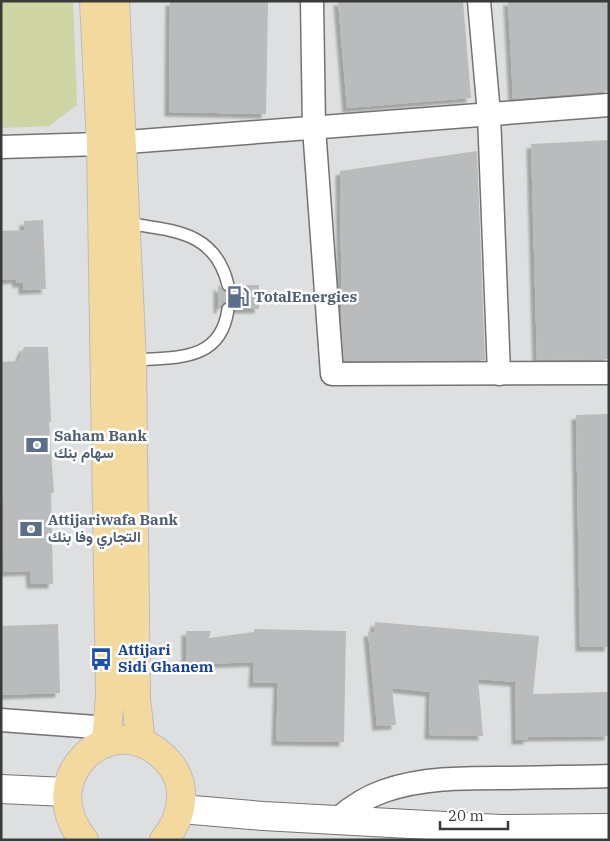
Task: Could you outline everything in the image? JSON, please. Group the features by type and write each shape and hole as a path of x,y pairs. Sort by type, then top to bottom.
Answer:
{"main road":[{"path":"94,1 111,143 126,223 132,360 136,689 141,743"},
{"path":"84,840 70,818 66,792 71,776 79,761 107,735 110,686 111,143 115,1"},
{"path":"107,735 118,740 141,743 154,749 174,769 180,788 181,809 172,831 164,840"}],"street":[{"path":"312,1 314,128 332,374 609,373"},
{"path":"479,1 489,114 499,374"},
{"path":"1,148 111,143 609,106"},
{"path":"1,720 107,735"},
{"path":"336,820 350,808 374,795 417,782 484,778 609,776"},
{"path":"1,789 66,792"},
{"path":"181,809 336,820 391,831 609,828"}],"lane":[{"path":"126,223 182,232 194,237 213,252 225,273 228,285"},
{"path":"132,360 183,357 206,349 215,342 222,332 228,309"}],"green space":[{"path":"1,1 73,1 77,105 49,126 1,128"}],"building":[{"path":"170,1 268,1 266,114 169,112"},
{"path":"338,1 463,1 471,98 347,108"},
{"path":"508,1 609,1 609,91 513,99"},
{"path":"609,140 609,359 537,360 531,144"},
{"path":"477,151 485,360 344,361 340,171"},
{"path":"43,220 46,289 23,290 23,283 17,283 16,279 1,280 1,231 24,230 24,221"},
{"name":"TotalEnergies","path":"218,285 227,292 233,290 235,285 259,285 259,309 235,309 234,304 229,302 223,303 220,309 218,309"},
{"path":"24,347 48,347 51,422 49,422 54,493 51,493 53,584 31,584 30,571 4,572 3,502 1,502 1,362 18,361"},
{"path":"609,414 609,647 580,647 576,415"},
{"path":"375,622 539,636 533,694 609,692 609,736 528,737 528,740 516,740 515,682 478,679 483,736 429,735 430,692 392,688 396,725 377,726 368,632 374,632"},
{"path":"58,624 60,693 1,695 1,626"},
{"path":"254,629 346,631 344,742 276,741 278,683 253,683 254,662 186,665 186,631 211,631 209,638 254,632"}],"place":[{"name":"TotalEnergies","path":"238,297"},
{"name":"Saham Bank سهام بنك","path":"37,445"},
{"name":"Attijariwafa Bank التجاري وفا بنك","path":"31,529"},
{"name":"Attijari Sidi Ghanem","path":"101,659"}]}
